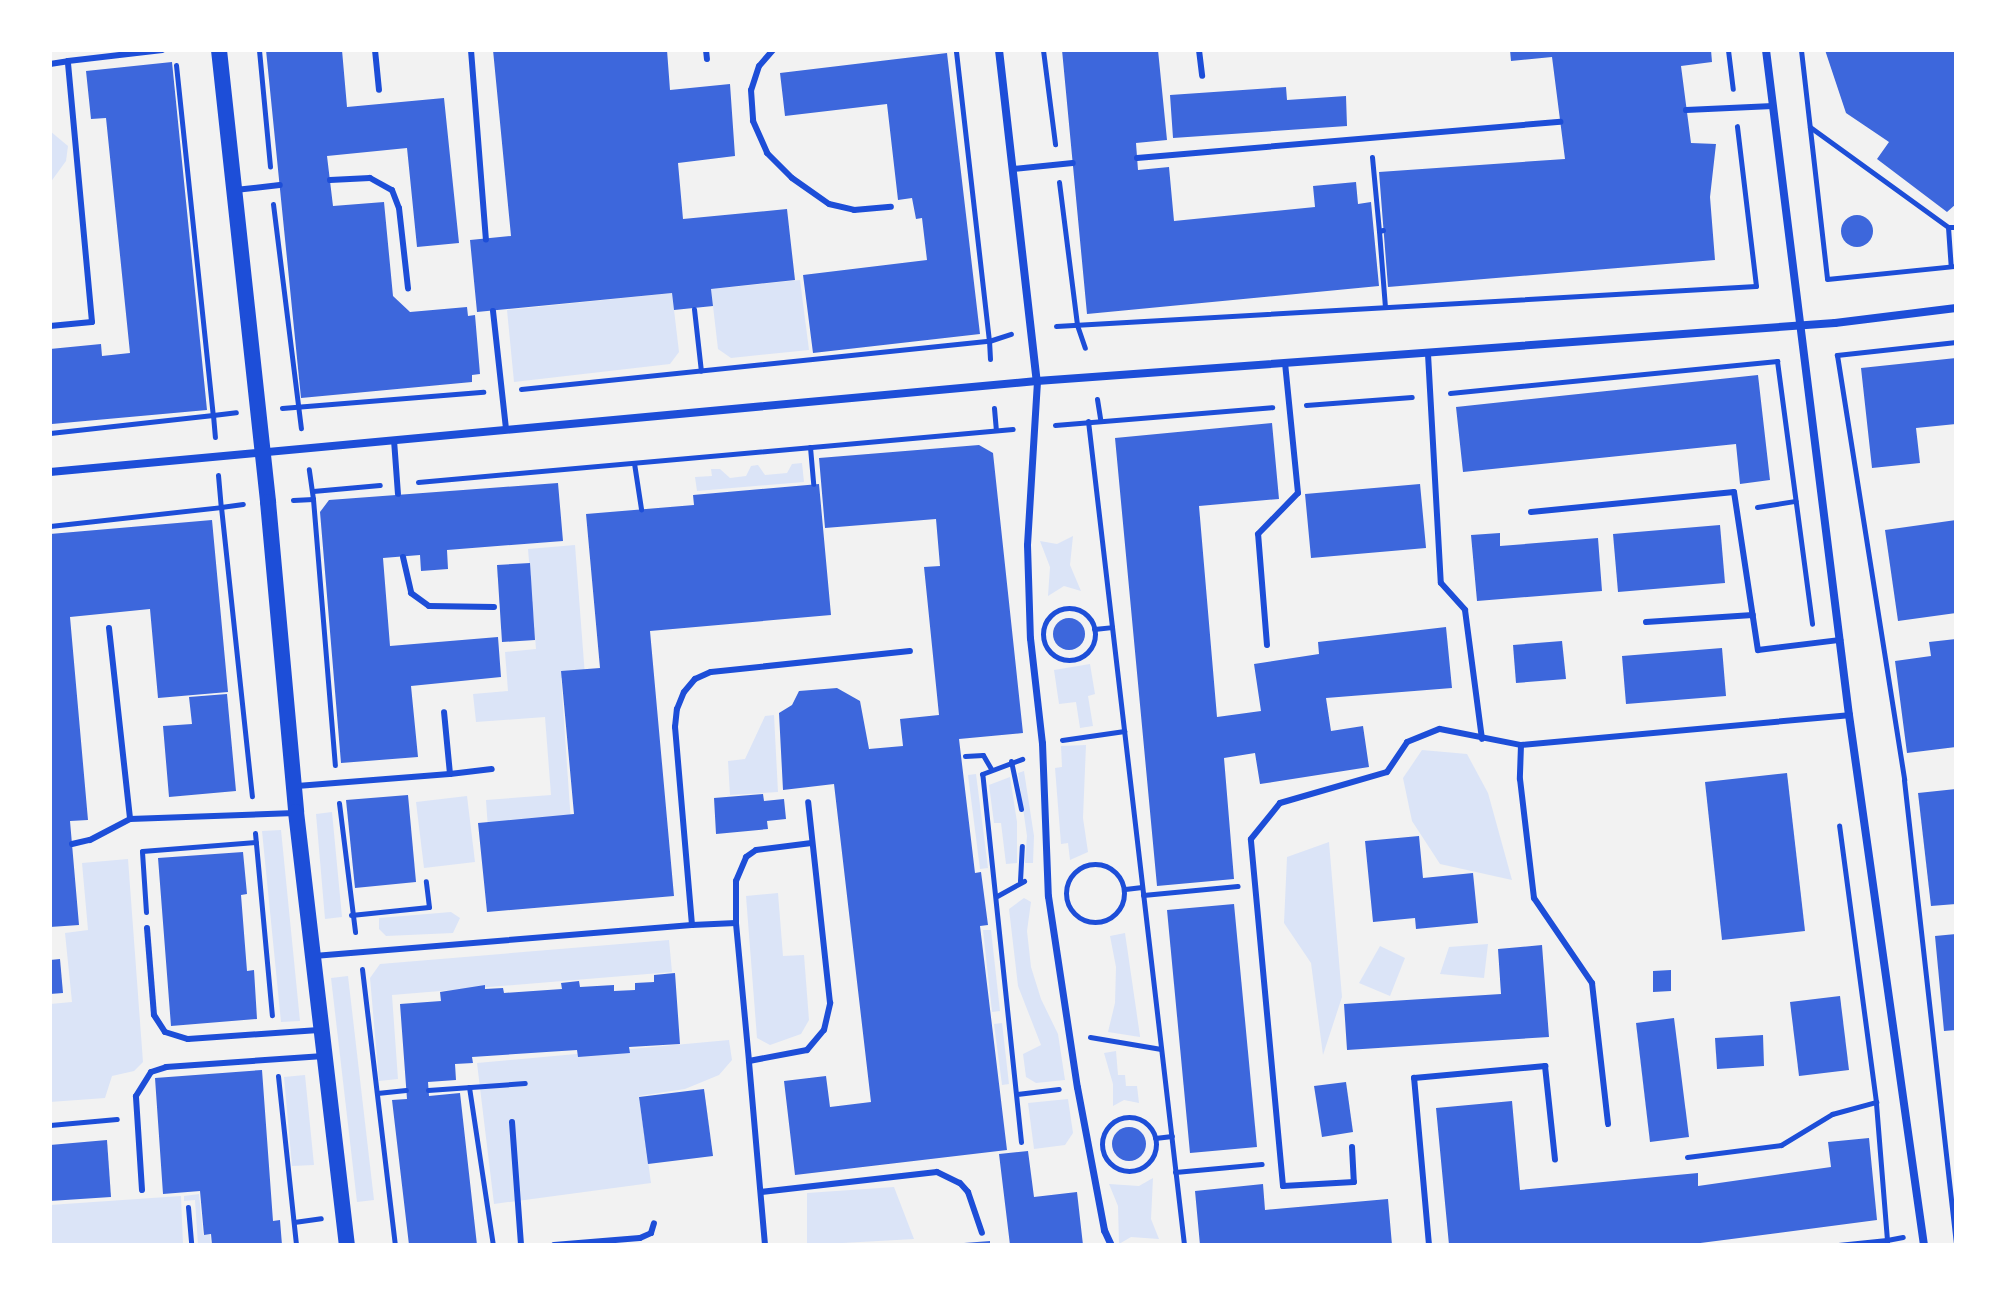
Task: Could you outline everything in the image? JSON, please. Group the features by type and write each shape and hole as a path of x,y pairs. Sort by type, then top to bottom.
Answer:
{"main road":[{"path":"219,50 263,453 293,787 347,1245"}],"street":[{"path":"999,50 1037,381 1037,427 1027,545 1030,638 1042,743 1047,878 1077,1087 1104,1230 1111,1245"},
{"path":"1766,50 1849,715 1924,1245"},
{"path":"50,472 1037,381 1800,326 1956,308"}],"lane":[{"path":"50,64 162,50"},
{"path":"375,50 379,90"},
{"path":"471,50 486,239"},
{"path":"706,50 707,59"},
{"path":"773,50 759,66 751,90 753,121 767,153 792,178 829,204 854,210 891,207"},
{"path":"1199,50 1202,76"},
{"path":"50,326 92,322 68,61"},
{"path":"1686,110 1773,106"},
{"path":"1137,158 1560,122"},
{"path":"1013,169 1073,163"},
{"path":"330,180 370,178 392,190 399,208 408,288"},
{"path":"235,190 276,186"},
{"path":"493,311 506,429"},
{"path":"1428,354 1441,583 1465,610 1482,739"},
{"path":"1267,645 1258,534 1298,493 1285,363"},
{"path":"394,440 398,494"},
{"path":"1531,512 1734,492 1758,650 1840,640"},
{"path":"403,557 411,593 429,606 494,607"},
{"path":"1646,622 1753,615"},
{"path":"109,628 130,819"},
{"path":"692,925 675,727 677,709 684,692 695,679 711,672 910,651"},
{"path":"444,712 450,774"},
{"path":"1352,1147 1354,1182 1283,1186 1251,839 1280,803 1387,772 1407,742 1440,729 1521,745 1849,715"},
{"path":"1521,745 1520,779 1534,898 1592,983 1608,1124"},
{"path":"293,787 492,769"},
{"path":"749,1061 795,1055 807,1050 818,1041 829,1017 808,802"},
{"path":"72,844 90,840 130,819 296,812"},
{"path":"765,1245 736,923 736,881 746,857 756,850 812,843"},
{"path":"314,956 736,923"},
{"path":"147,928 154,1015 165,1032 188,1039 322,1030"},
{"path":"142,1190 137,1118 140,1086 158,1069 325,1056"},
{"path":"1429,1245 1414,1078 1545,1066 1555,1159"},
{"path":"512,1122 521,1245"},
{"path":"761,1192 937,1172 960,1183 968,1192 982,1233"},
{"path":"554,1245 640,1238 651,1233 654,1223"}],"path":[{"path":"174,50 213,415 701,371 989,341 1016,333"},
{"path":"259,50 276,186 297,407"},
{"path":"956,50 990,359"},
{"path":"1043,50 1077,325 1085,348"},
{"path":"1056,326 1756,286 1728,50"},
{"path":"1801,50 1827,279 1954,266 1948,227"},
{"path":"1809,127 1948,227 1956,227"},
{"path":"1370,138 1381,231 1385,307"},
{"path":"694,309 701,371"},
{"path":"1956,342 1837,355 1904,780 1956,1242"},
{"path":"313,491 1100,419 1428,395 1777,361 1815,644"},
{"path":"1097,399 1100,419"},
{"path":"994,408 996,430"},
{"path":"1088,421 1184,1245"},
{"path":"810,447 813,484"},
{"path":"634,463 641,509"},
{"path":"313,499 351,915 360,952 395,1245"},
{"path":"1737,509 1796,501"},
{"path":"1068,608 1085,614 1094,629 1092,646 1071,661 1055,657 1043,636 1047,620 1068,608"},
{"path":"1094,629 1112,627"},
{"path":"1042,743 1124,731"},
{"path":"965,756 983,755 992,770"},
{"path":"1021,1142 982,774 1011,761 1042,756"},
{"path":"1011,761 1021,821"},
{"path":"1838,811 1876,1102 1887,1240 1838,1245"},
{"path":"1020,881 1022,836"},
{"path":"147,928 142,851 256,842"},
{"path":"1088,865 1107,866 1115,871 1125,889 1125,899 1115,915 1098,923 1079,918 1072,912 1065,894 1072,875 1088,865"},
{"path":"997,896 1020,881 1047,878"},
{"path":"351,915 429,907 426,881"},
{"path":"1143,895 1256,885"},
{"path":"1125,889 1142,887"},
{"path":"1069,1033 1161,1049"},
{"path":"428,1090 525,1083"},
{"path":"469,1087 493,1245"},
{"path":"1017,1094 1077,1087"},
{"path":"377,1093 406,1090"},
{"path":"1687,1157 1781,1145 1832,1114 1876,1102"},
{"path":"50,1125 137,1118"},
{"path":"1122,1118 1139,1119 1155,1138 1153,1156 1142,1168 1133,1171 1116,1168 1103,1155 1103,1136 1113,1122 1122,1118"},
{"path":"1155,1138 1172,1136"},
{"path":"1175,1172 1280,1162"},
{"path":"188,1207 191,1245"}],"shaded area":[{"path":"50,131 68,146 66,161 50,183"},
{"path":"800,280 809,350 731,358 718,349 711,289"},
{"path":"672,293 679,352 670,364 514,382 507,310"},
{"path":"802,463 804,482 697,491 695,477 712,476 711,469 720,469 730,478 746,476 751,466 758,465 765,475 787,473 792,464"},
{"path":"1073,536 1070,565 1081,591 1064,586 1048,596 1050,567 1040,541 1057,544"},
{"path":"575,545 585,676 561,678 571,823 488,829 486,800 551,795 545,717 476,722 473,694 508,691 505,652 536,649 528,549"},
{"path":"1090,664 1095,694 1088,696 1093,726 1080,728 1076,702 1059,704 1054,670"},
{"path":"774,715 778,792 730,795 728,761 745,759 765,716"},
{"path":"1086,745 1083,818 1088,852 1070,860 1068,843 1061,844 1055,768 1062,767 1061,746"},
{"path":"1422,750 1467,754 1488,793 1512,880 1440,864 1412,821 1403,778"},
{"path":"1024,771 1034,836 1033,863 1025,863 1027,836 1018,773"},
{"path":"976,774 988,868 980,869 968,775"},
{"path":"1010,777 1017,822 1017,863 1006,864 1001,823 994,823 989,785"},
{"path":"467,796 475,862 424,868 416,802"},
{"path":"332,812 342,917 325,919 316,814"},
{"path":"281,830 300,1021 281,1022 262,831"},
{"path":"1329,842 1342,997 1323,1055 1311,963 1284,923 1287,857"},
{"path":"128,859 143,1062 134,1071 112,1076 105,1098 50,1102 50,1004 72,1002 65,933 88,930 82,863"},
{"path":"778,893 783,956 804,955 809,1020 801,1034 770,1045 757,1038 746,896"},
{"path":"1024,898 1031,902 1027,931 1031,967 1041,999 1058,1034 1065,1080 1036,1083 1026,1077 1023,1054 1041,1045 1018,986 1009,909"},
{"path":"451,912 460,918 453,933 386,936 379,929 379,918"},
{"path":"983,930 991,930 1000,1011 992,1012"},
{"path":"1125,933 1140,1037 1108,1032 1115,1003 1116,967 1110,936"},
{"path":"669,940 672,972 392,995 398,1079 379,1081 370,978 380,964"},
{"path":"1488,944 1484,978 1440,974 1449,947"},
{"path":"1380,946 1405,958 1390,996 1359,983"},
{"path":"348,976 374,1200 357,1202 331,978"},
{"path":"1002,1023 1009,1084 1002,1085 994,1024"},
{"path":"729,1040 732,1060 719,1075 685,1089 639,1096 651,1183 494,1204 477,1063"},
{"path":"1116,1051 1118,1075 1125,1075 1126,1086 1137,1086 1139,1103 1124,1100 1113,1106 1113,1084 1104,1053"},
{"path":"305,1075 314,1165 292,1166 284,1077"},
{"path":"1068,1099 1073,1133 1065,1145 1034,1149 1028,1103"},
{"path":"1153,1178 1151,1219 1159,1239 1131,1237 1119,1244 1118,1206 1109,1184 1139,1186"},
{"path":"894,1187 914,1239 807,1245 807,1193"},
{"path":"199,1194 203,1235 210,1235 211,1245 198,1245 195,1200 184,1201 184,1196"},
{"path":"181,1196 183,1245 50,1245 50,1205"}],"building":[{"path":"266,50 342,50 347,107 444,98 459,243 417,247 407,148 327,156 333,206 384,202 393,296 410,312 467,307 468,316 475,315 480,374 472,375 472,382 301,398"},
{"path":"493,50 667,50 670,90 730,84 735,156 678,163 683,219 787,209 795,280 711,289 713,306 674,310 672,293 477,312 470,240 511,236"},
{"path":"1062,50 1158,50 1167,140 1136,143 1138,170 1169,167 1174,221 1315,207 1313,186 1356,182 1358,204 1371,202 1379,286 1087,314"},
{"path":"1510,50 1711,50 1712,62 1681,66 1691,143 1716,144 1710,197 1715,260 1388,287 1379,172 1565,159 1552,57 1511,61"},
{"path":"1825,50 1956,50 1956,204 1947,212 1877,159 1889,142 1846,113"},
{"path":"947,53 980,334 813,353 803,275 927,260 922,218 916,219 912,198 898,200 887,104 785,116 780,73"},
{"path":"172,62 207,410 52,424 50,349 101,344 102,356 130,353 106,118 91,119 86,71"},
{"path":"1286,87 1287,100 1346,96 1347,126 1173,138 1170,95"},
{"path":"1857,215 1868,220 1873,231 1868,242 1857,247 1846,242 1841,231 1846,220"},
{"path":"1956,358 1956,424 1916,428 1920,463 1872,468 1861,368"},
{"path":"1758,375 1770,480 1740,484 1736,444 1463,472 1456,407"},
{"path":"1272,423 1279,499 1199,506 1217,717 1261,711 1254,664 1319,654 1318,642 1446,627 1452,688 1326,698 1331,731 1363,726 1369,767 1260,784 1255,753 1224,758 1234,879 1157,886 1115,438"},
{"path":"979,445 993,453 1023,733 959,739 975,873 981,872 988,925 980,926 1007,1150 795,1175 784,1081 826,1076 830,1107 871,1102 834,784 783,790 779,713 792,705 799,691 837,688 860,701 869,749 903,746 900,719 939,715 924,567 940,566 936,519 825,528 819,458"},
{"path":"558,483 563,541 447,550 448,569 421,571 420,555 383,558 390,646 498,637 501,677 411,686 418,757 341,763 320,512 329,500"},
{"path":"819,484 831,615 650,631 674,896 487,912 478,823 574,814 561,671 600,668 586,514 694,505 693,495"},
{"path":"1420,484 1426,548 1311,558 1305,494"},
{"path":"212,520 228,692 158,698 150,609 70,617 88,820 70,821 79,925 50,927 50,534"},
{"path":"1956,520 1956,613 1898,621 1885,530"},
{"path":"1720,525 1725,583 1618,592 1613,534"},
{"path":"1500,533 1500,546 1598,538 1602,591 1477,601 1471,535"},
{"path":"530,563 535,640 502,642 497,565"},
{"path":"1069,618 1080,623 1085,634 1080,645 1069,650 1058,645 1053,634 1058,623"},
{"path":"1956,639 1956,747 1907,753 1895,661 1931,656 1929,642"},
{"path":"1562,641 1566,679 1516,683 1513,645"},
{"path":"1722,648 1726,696 1626,704 1622,656"},
{"path":"227,694 236,791 169,797 163,726 192,724 189,697"},
{"path":"1787,773 1805,931 1722,940 1705,782"},
{"path":"1956,789 1956,904 1931,906 1918,793"},
{"path":"763,794 764,801 784,799 786,819 767,821 768,829 716,834 714,798"},
{"path":"408,795 416,882 355,888 346,800"},
{"path":"1419,836 1423,878 1473,873 1478,923 1416,929 1415,918 1373,922 1365,841"},
{"path":"243,852 247,894 241,895 247,971 254,970 257,1019 171,1026 158,858"},
{"path":"1234,904 1257,1147 1190,1153 1167,910"},
{"path":"1956,934 1956,1030 1944,1031 1935,936"},
{"path":"1542,945 1549,1037 1347,1050 1344,1004 1501,994 1498,949"},
{"path":"60,959 63,993 50,994 50,960"},
{"path":"1671,970 1671,991 1653,992 1653,971"},
{"path":"675,973 680,1044 629,1047 630,1053 578,1057 577,1050 472,1057 473,1063 455,1064 456,1080 428,1082 429,1096 460,1093 477,1245 409,1245 392,1100 407,1099 400,1004 441,1001 440,992 485,985 485,989 503,988 504,993 562,989 561,983 579,981 580,987 614,985 614,991 635,990 635,983 654,982 654,975"},
{"path":"1840,996 1849,1070 1799,1076 1790,1002"},
{"path":"1674,1018 1689,1137 1650,1142 1636,1023"},
{"path":"1763,1035 1764,1066 1717,1069 1715,1038"},
{"path":"262,1070 273,1221 280,1220 282,1245 212,1245 211,1234 204,1235 200,1191 163,1194 155,1078"},
{"path":"1346,1082 1353,1132 1322,1137 1314,1086"},
{"path":"704,1089 713,1156 648,1164 639,1097"},
{"path":"1512,1101 1520,1190 1698,1173 1698,1186 1831,1167 1828,1142 1869,1138 1877,1220 1685,1245 1449,1245 1436,1108"},
{"path":"1129,1127 1141,1132 1146,1144 1141,1156 1129,1161 1117,1156 1112,1144 1117,1132"},
{"path":"107,1140 111,1197 50,1201 50,1145"},
{"path":"1028,1151 1034,1197 1077,1192 1083,1245 1010,1245 999,1154"},
{"path":"1263,1184 1265,1210 1388,1199 1392,1245 1200,1245 1195,1191"},
{"path":"990,1241 990,1245 964,1245 964,1243"}]}
